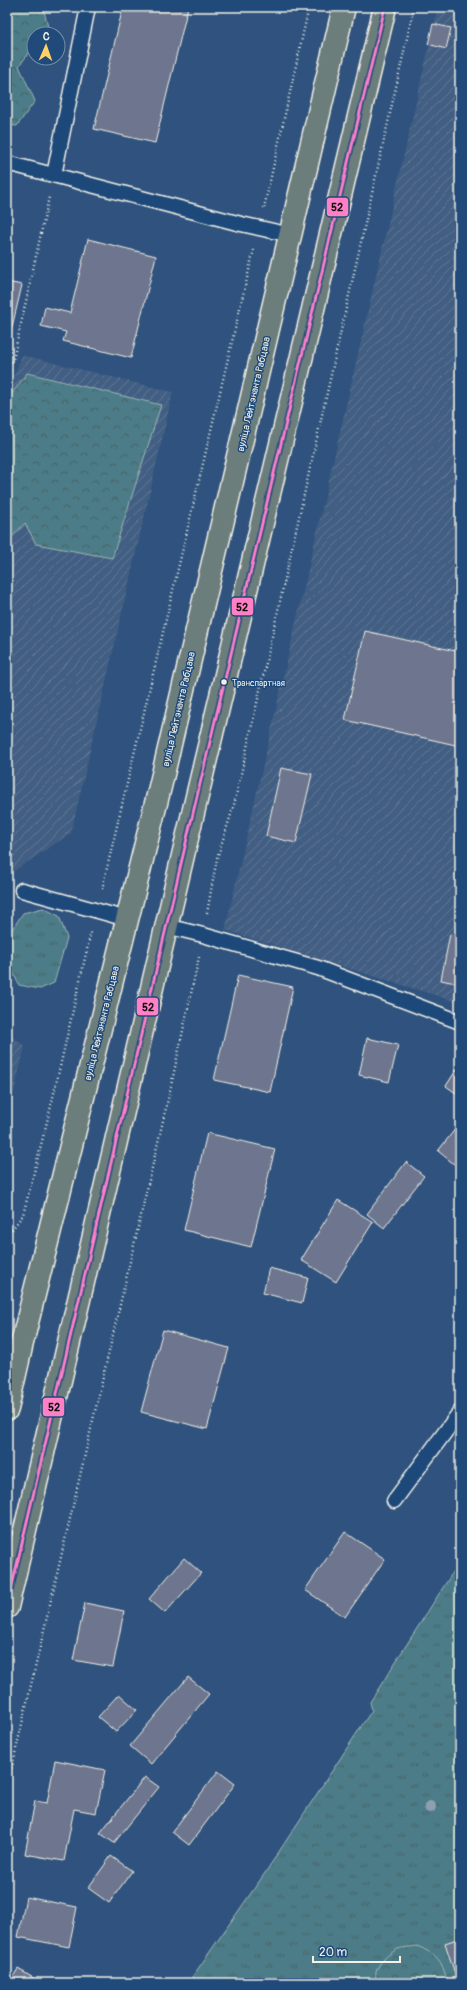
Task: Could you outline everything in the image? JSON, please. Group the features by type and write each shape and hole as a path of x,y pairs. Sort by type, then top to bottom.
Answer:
{"highway":[{"name":"вуліца Лейтэнанта Рабцава","path":"7,1409 127,919 291,235 344,7"},
{"path":"7,1607 166,926 385,7"}],"lane":[{"path":"54,175 88,7"},
{"path":"7,163 291,235"},
{"path":"22,890 127,919"},
{"path":"166,926 318,968 460,1022"},
{"path":"394,1501 460,1412"}],"path":[{"path":"7,1236 23,1215 51,1106 96,911 260,228 310,7"},
{"path":"7,1788 168,1095 203,935 218,858 234,805 414,7"},
{"path":"7,369 13,360 54,175"}],"shaded area":[{"path":"438,7 460,7 460,1003 225,930"},
{"path":"22,355 173,392 71,833 11,873 7,888 7,394"},
{"path":"7,1033 25,1046 7,1122"}],"green space":[{"path":"7,7 43,7 48,26 26,26 26,57 19,66 35,101 17,126 7,125"},
{"path":"27,373 161,405 112,558 36,544 25,523 7,542 7,400"},
{"path":"43,908 59,916 67,938 54,983 40,989 19,985 8,962 11,931 23,913"},
{"path":"460,1561 460,1983 188,1983 263,1876 372,1710 370,1702"},
{"path":"417,1946 435,1956 441,1964 448,1983 377,1983 376,1972 384,1958 398,1949"}],"building":[{"path":"123,7 188,7 155,143 94,129"},
{"path":"433,24 451,28 446,49 428,44"},
{"path":"88,239 156,256 131,358 63,341 66,332 41,326 45,307 70,313"},
{"path":"7,282 22,285 7,348"},
{"path":"365,631 460,652 460,746 345,720"},
{"path":"281,768 312,774 296,843 266,836"},
{"path":"450,934 460,936 460,984 441,980"},
{"path":"238,975 293,987 270,1092 214,1080"},
{"path":"367,1038 398,1045 389,1082 359,1075"},
{"path":"460,1064 460,1096 446,1086"},
{"path":"460,1123 460,1169 438,1151"},
{"path":"207,1133 275,1149 251,1247 184,1230"},
{"path":"406,1162 424,1176 384,1228 367,1214"},
{"path":"338,1200 373,1222 336,1282 301,1260"},
{"path":"269,1268 308,1278 302,1303 263,1293"},
{"path":"163,1330 229,1348 207,1429 141,1412"},
{"path":"345,1532 385,1559 345,1617 305,1590"},
{"path":"184,1558 201,1573 165,1613 149,1599"},
{"path":"85,1603 124,1611 113,1667 73,1660"},
{"path":"188,1677 209,1694 151,1764 130,1746"},
{"path":"119,1694 137,1710 116,1732 98,1717"},
{"path":"55,1760 105,1770 96,1813 74,1809 64,1861 25,1854 35,1801 47,1803"},
{"path":"218,1771 235,1784 189,1845 172,1832"},
{"path":"145,1777 159,1787 114,1843 100,1833"},
{"path":"111,1856 132,1871 109,1903 88,1888"},
{"path":"26,1897 77,1907 69,1947 18,1937"},
{"path":"460,1938 460,1983 458,1983 445,1943"},
{"path":"18,1969 42,1983 9,1983"}],"transit line":[{"name":"52","path":"7,1607 184,851 385,7"}],"place":[{"name":"Транспартная","path":"224,682"}]}
